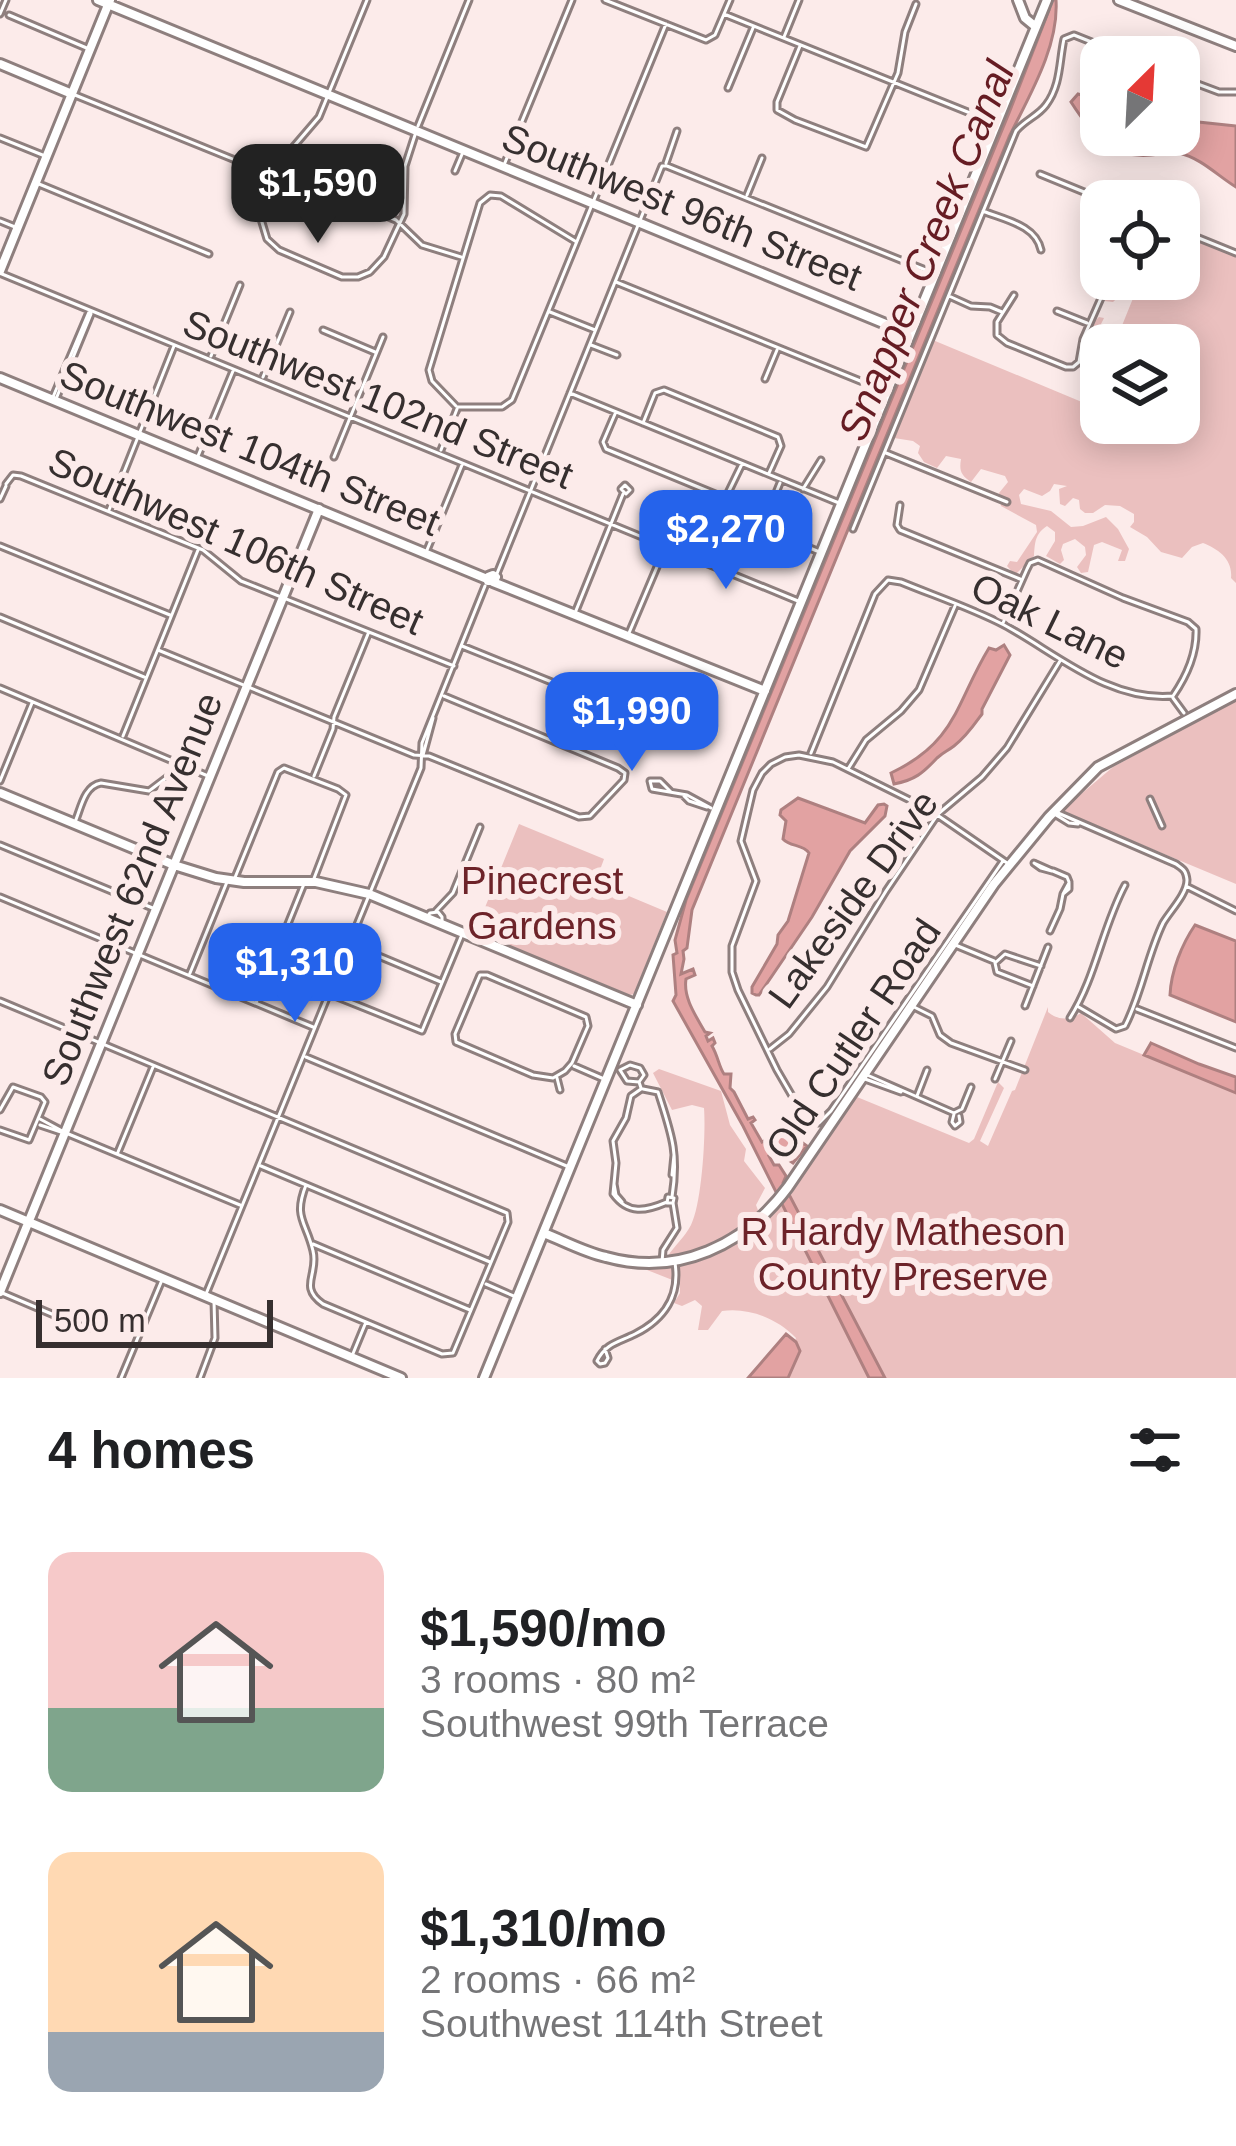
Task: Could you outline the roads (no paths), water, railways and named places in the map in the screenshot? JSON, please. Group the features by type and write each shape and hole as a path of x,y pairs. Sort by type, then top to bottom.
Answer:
{"main road":[{"name":"Southwest 96th Street","path":"98,0 910,334"},
{"path":"1018,0 1025,18 1036,27"},
{"path":"1119,0 1235,44"},
{"path":"0,272 110,2"},
{"path":"484,1378 605,1079 616,1068 714,809 1046,2"},
{"path":"0,64 72,94"},
{"name":"Southwest 104th Street","path":"0,378 765,691"},
{"name":"Southwest 62nd Avenue","path":"0,1292 319,509"},
{"name":"Old Cutler Road","path":"544,1233 606,1258 662,1263 729,1243 758,1222 788,1187 1006,862 1102,765 1236,694"},
{"path":"0,793 174,865 231,881 309,882 369,894 637,1005"},
{"path":"0,1210 401,1378"}],"street":[{"path":"0,14 6,0"},
{"path":"367,0 317,121 275,174 261,219 267,239 279,250 334,274 356,278 380,263 400,224 406,201 405,166 469,0"},
{"path":"504,166 572,0"},
{"path":"605,0 704,40 711,39 730,0"},
{"path":"784,39 800,0"},
{"path":"800,46 777,110 866,147 900,67 905,32 916,4"},
{"path":"724,14 996,124"},
{"path":"9,15 90,49"},
{"path":"576,242 504,198 492,195 477,207 429,370 430,379 458,407 509,405 666,25"},
{"path":"728,88 753,26"},
{"path":"853,529 1016,130 1050,99 1062,68 1066,37 1080,37"},
{"path":"1200,85 1236,92"},
{"path":"72,94 400,224 422,245 462,257"},
{"path":"200,1378 215,1338 210,1298 242,1206 421,768 419,749 677,131"},
{"path":"0,138 46,157"},
{"path":"455,171 464,150"},
{"path":"746,198 762,158"},
{"path":"665,165 935,273"},
{"path":"1040,174 1080,190"},
{"path":"36,183 209,254"},
{"path":"983,211 1033,232 1041,250"},
{"path":"0,221 17,228"},
{"path":"1200,238 1236,253"},
{"name":"Southwest 102nd Street","path":"0,272 801,602"},
{"path":"614,282 886,392"},
{"path":"209,359 240,286"},
{"path":"1014,295 997,322 997,335 1066,367 1080,360"},
{"path":"948,296 1004,313"},
{"path":"1057,310 1089,324 1099,300"},
{"path":"54,400 91,310"},
{"path":"548,311 595,330"},
{"path":"261,380 290,312"},
{"path":"323,330 376,352"},
{"path":"334,457 383,337"},
{"path":"590,344 617,355"},
{"path":"108,512 175,345"},
{"path":"765,380 778,348"},
{"path":"197,459 234,369"},
{"path":"643,423 658,390 663,390 776,436 781,441 769,475"},
{"path":"569,393 841,504"},
{"path":"439,454 458,407"},
{"path":"615,412 604,446 726,497 742,464"},
{"path":"884,452 1006,502"},
{"path":"805,490 821,460"},
{"path":"426,553 462,463"},
{"name":"Southwest 106th Street","path":"3,483 18,475 199,549 232,576 454,666"},
{"path":"749,559 782,480"},
{"path":"0,499 3,483"},
{"path":"574,613 623,494"},
{"path":"900,505 900,530 1022,580"},
{"path":"779,558 792,540 796,521"},
{"path":"792,540 821,553"},
{"path":"0,546 171,616"},
{"path":"628,635 666,546"},
{"path":"122,739 199,549"},
{"path":"1003,625 1034,561 1046,562 1196,628 1191,661 1172,696"},
{"name":"Oak Lane","path":"809,756 874,594 886,581 897,581 1003,625 1114,687 1172,696 1184,713"},
{"path":"848,769 866,740 920,689 956,604"},
{"path":"0,617 146,678"},
{"path":"313,778 368,632"},
{"path":"462,645 594,699"},
{"path":"158,650 414,755 430,756 584,818 624,780 625,773 605,762 442,695"},
{"name":"Lakeside Drive","path":"768,1050 789,1034 830,982 938,814 1004,753 1061,659"},
{"path":"0,688 210,776"},
{"path":"0,782 32,702"},
{"path":"768,1050 732,972 733,943 756,880 742,851 741,834 753,790 766,768 785,757 830,760 938,814 1006,862"},
{"path":"75,824 95,784 149,791 183,765"},
{"path":"189,975 281,769 313,778 346,795 256,1004"},
{"path":"671,792 714,809"},
{"path":"1150,799 1162,826"},
{"path":"1054,812 1080,824"},
{"path":"1054,812 1171,861 1184,870 1186,886 1159,932 1126,1024 1120,1029 1077,1006"},
{"path":"426,917 453,893 480,826"},
{"path":"0,845 156,910"},
{"path":"1017,853 1069,878 1050,931"},
{"name":"Old Cutler Road","path":"768,1050 801,1114 808,1121 823,1120 1006,862"},
{"path":"1070,1018 1125,885"},
{"path":"1186,886 1236,911"},
{"path":"0,897 315,1028"},
{"path":"439,910 442,924"},
{"path":"329,993 422,1030 463,933"},
{"path":"349,944 443,983"},
{"path":"953,944 996,962"},
{"path":"1024,1006 1048,947"},
{"path":"996,962 1005,953 1041,966"},
{"path":"996,962 997,972 1033,986"},
{"path":"480,975 587,1018 572,1065 556,1077 533,1075 454,1040 480,975"},
{"path":"0,1001 507,1214 508,1222 454,1353 442,1354 314,1298 310,1288 314,1262 298,1214 306,1185"},
{"path":"910,1006 932,1016 948,1042 1025,1070"},
{"path":"1134,1008 1236,1048"},
{"path":"995,1079 1010,1041"},
{"path":"304,1056 571,1167"},
{"path":"117,1155 154,1065"},
{"path":"572,1065 605,1079"},
{"path":"639,1066 644,1077 639,1082 627,1081 616,1068 639,1066"},
{"path":"916,1098 927,1070"},
{"path":"864,1076 956,1113 970,1087"},
{"path":"556,1077 560,1090"},
{"path":"639,1082 641,1089"},
{"path":"0,1107 13,1087 45,1101 28,1140 0,1130"},
{"path":"662,1263 662,1252 677,1230 670,1201 675,1154 670,1124 659,1108 656,1090 641,1089 631,1097 628,1115 613,1141 614,1196 643,1211 670,1201"},
{"path":"39,1121 242,1206"},
{"path":"259,1165 492,1262"},
{"path":"310,1244 472,1310"},
{"path":"605,1349 639,1332 671,1301 677,1286 675,1261"},
{"path":"121,1378 163,1278"},
{"path":"483,1283 518,1298"},
{"path":"0,1292 87,1329"},
{"path":"352,1357 366,1322"}],"water label":[{"name":"Snapper Creek Canal","path":"926,251"}],"park label":[{"name":"Pinecrest Gardens","path":"542,902"},
{"name":"R Hardy Matheson County Preserve","path":"903,1254"}]}
